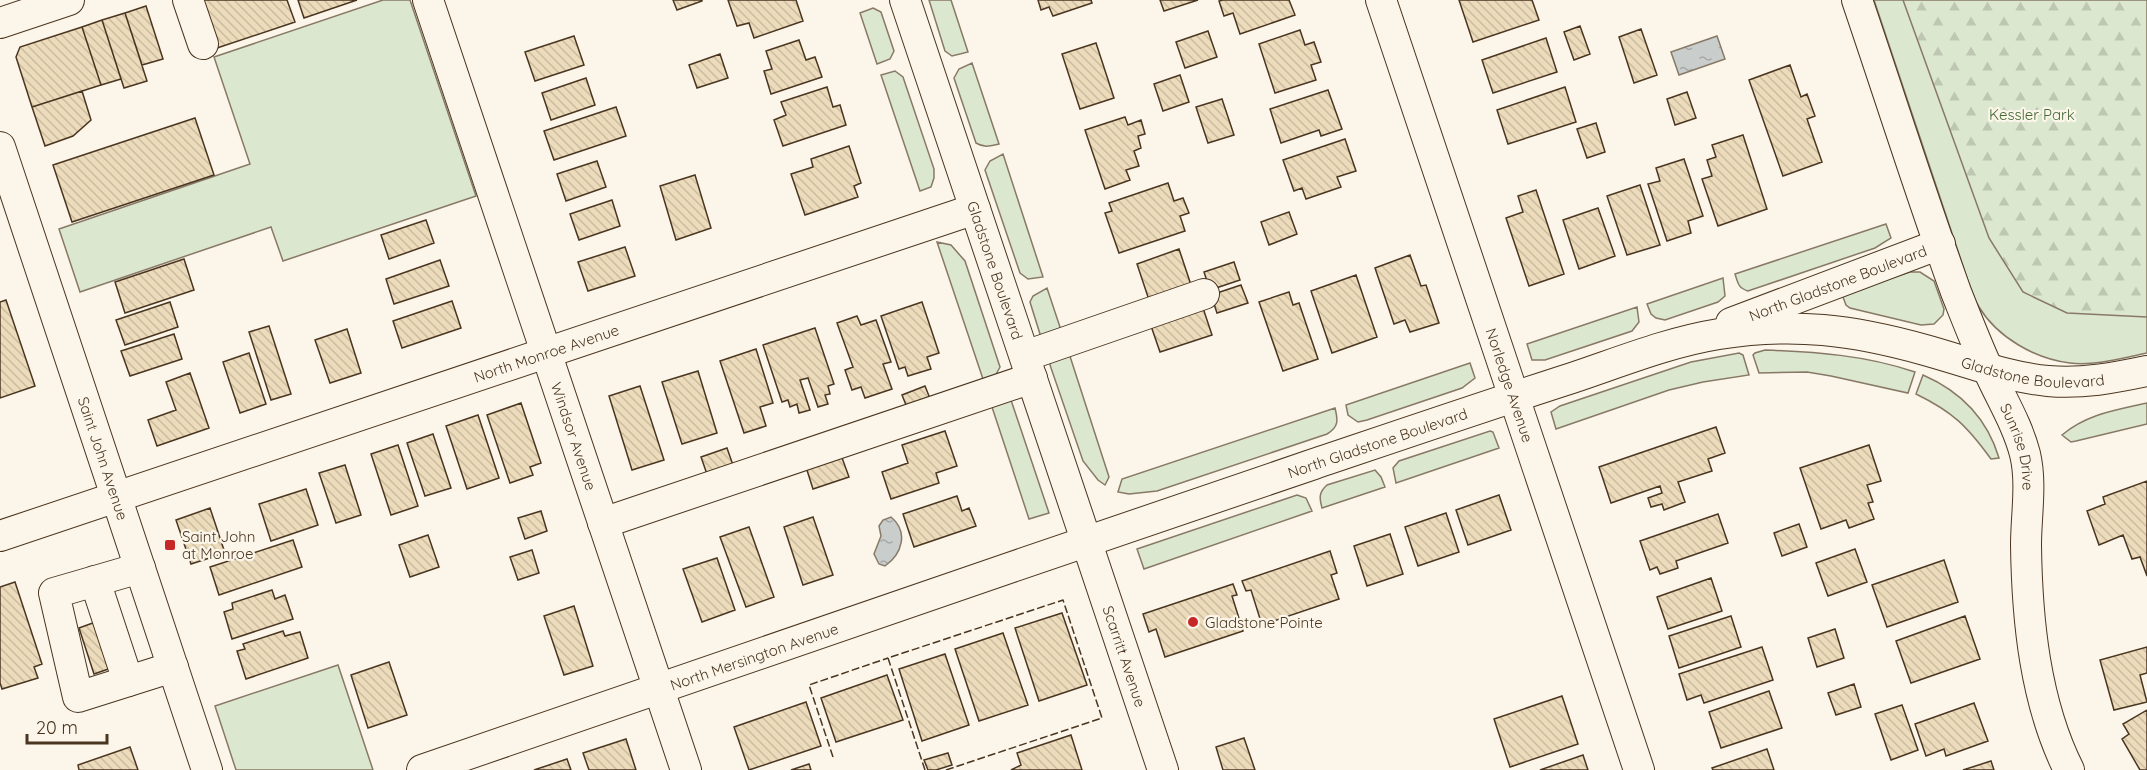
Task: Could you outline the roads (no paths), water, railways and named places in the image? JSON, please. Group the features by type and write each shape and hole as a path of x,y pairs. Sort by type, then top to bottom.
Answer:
{"street":[{"path":"0,23 69,0"},
{"path":"188,0 203,45"},
{"name":"Windsor Avenue","path":"428,0 686,770"},
{"name":"Gladstone Boulevard","path":"905,0 1087,540"},
{"name":"Norledge Avenue","path":"1381,0 1639,770"},
{"name":"Sunrise Drive","path":"1857,0 1957,293 1987,368 2018,430 2026,457 2028,493 2026,544 2031,633 2039,678 2052,726 2069,770"},
{"name":"Saint John Avenue","path":"0,147 207,770"},
{"name":"North Monroe Avenue","path":"0,536 975,208"},
{"name":"North Gladstone Boulevard","path":"1669,347 1832,283 1940,244"},
{"path":"603,524 1028,367 1204,294"},
{"name":"North Gladstone Boulevard","path":"1087,540 1515,397 1669,347 1714,335 1757,329 1807,328 1857,333 1920,349"},
{"name":"Gladstone Boulevard","path":"1920,349 2018,376 2058,381 2086,382 2147,372"},
{"name":"North Mersington Avenue","path":"422,770 659,690 1087,540"},
{"name":"Scarritt Avenue","path":"1087,540 1163,770"},
{"path":"140,568 54,593 78,697 173,667"},
{"path":"95,581 128,681"}],"water":[{"path":"1717,36 1725,59 1679,75 1671,52"},
{"path":"891,517 900,529 901,543 896,555 885,566 879,564 874,554 881,536 879,526 883,520"}],"place":[{"name":"Saint John at Monroe","path":"170,545"},
{"name":"Gladstone Pointe","path":"1193,622"}],"park label":[{"name":"Kessler Park","path":"2032,114"}]}
